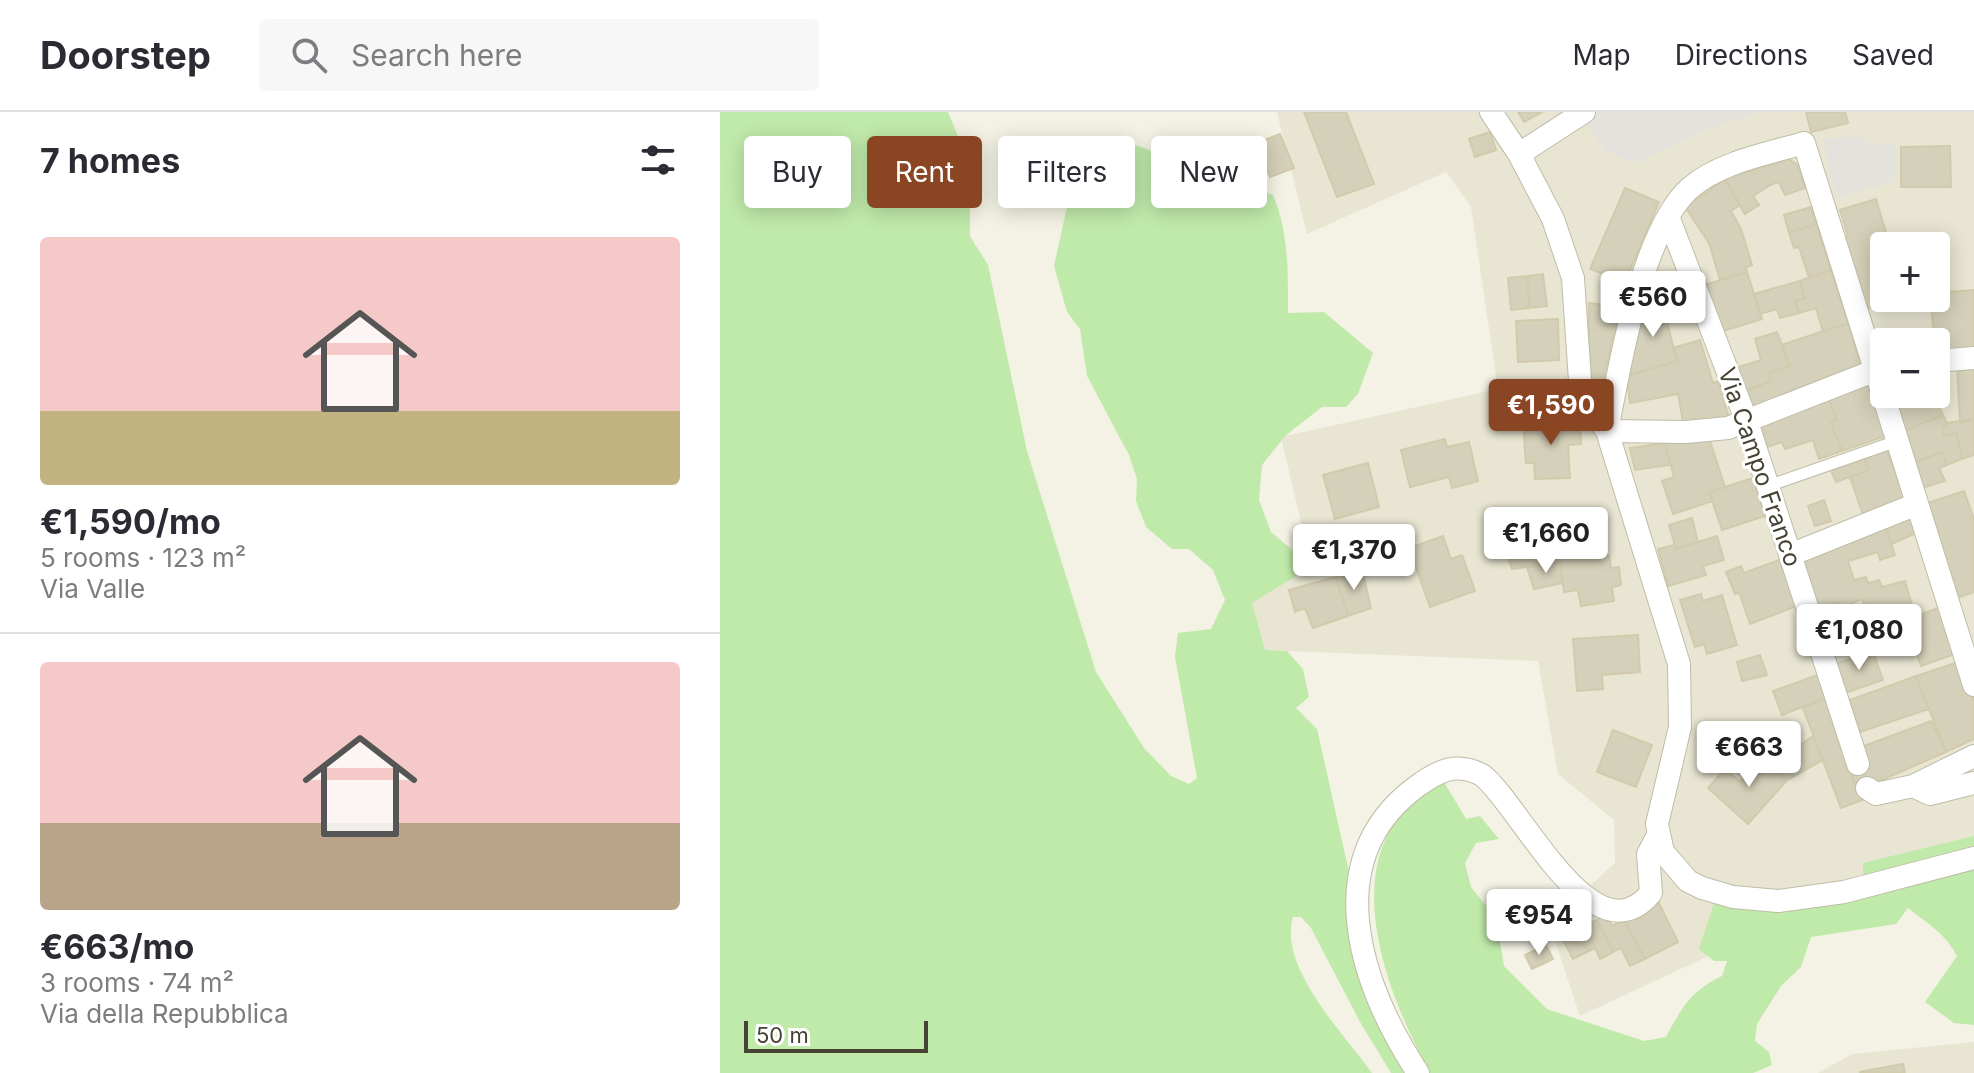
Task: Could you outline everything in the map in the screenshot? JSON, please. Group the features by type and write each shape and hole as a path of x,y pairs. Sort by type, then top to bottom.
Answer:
{"street":[{"path":"1491,112 1519,154 1553,219 1573,278 1581,395 1607,431 1679,664 1680,727 1659,808 1658,835 1663,852 1688,881 1717,894 1778,901 1844,892 1974,858"},
{"path":"1519,154 1584,112"},
{"path":"1607,431 1638,291 1669,219 1691,188 1709,176 1804,143 1870,345"},
{"name":"Via Campo Franco","path":"1669,219 1747,422 1858,764"},
{"path":"1950,360 1974,358"},
{"path":"1607,431 1686,432 1728,428 1870,372"},
{"path":"1889,408 1974,685"},
{"path":"1790,555 1917,504"},
{"path":"1867,788 1876,794 1913,786 1974,756"},
{"path":"1418,1073 1378,1000 1362,945 1356,900 1361,865 1373,839 1398,803 1434,774 1452,767 1475,771 1491,781 1571,886 1597,906 1613,910 1635,908 1651,893 1648,854 1658,835"},
{"path":"1913,786 1930,794 1974,783"}],"lane":[{"path":"1768,486 1897,441"}],"shaded area":[{"path":"1277,112 1974,112 1974,854 1807,910 1580,1016 1549,923 1615,863 1614,820 1558,774 1538,661 1265,650 1249,596 1310,561 1281,437 1498,389 1471,207 1446,172 1307,234"},
{"path":"1604,112 1758,112 1699,133 1634,163 1604,150 1587,123"},
{"path":"1863,136 1862,142 1895,145 1894,181 1836,198 1823,139"},
{"path":"1974,1042 1974,1073 1818,1073 1852,1054"}],"green space":[{"path":"720,112 948,112 958,136 867,136 867,208 970,208 970,236 988,265 1027,451 1096,672 1144,748 1171,776 1189,784 1197,778 1175,657 1178,633 1211,629 1225,600 1213,570 1189,549 1172,549 1146,527 1136,501 1137,479 1129,455 1087,376 1080,329 1067,312 1054,266 1067,208 1135,208 1135,145 1151,151 1151,208 1267,208 1267,193 1273,195 1285,238 1288,313 1324,312 1373,353 1358,394 1346,407 1322,407 1285,436 1262,465 1259,500 1271,532 1303,559 1296,576 1252,603 1265,650 1287,651 1303,669 1309,697 1296,708 1317,729 1349,872 1348,914 1405,1073 1391,1073 1360,1022 1311,928 1301,917 1293,917 1291,936 1304,978 1331,1020 1372,1073 720,1073"},
{"path":"1444,782 1466,819 1480,816 1499,839 1476,843 1465,863 1471,887 1496,918 1504,966 1547,1009 1644,1041 1666,1037 1688,1001 1722,976 1727,961 1714,961 1699,949 1714,903 1773,910 1864,896 1863,863 1974,836 1974,1025 1954,1023 1925,1002 1957,956 1941,935 1908,908 1896,924 1811,937 1801,967 1781,986 1757,1024 1755,1041 1769,1052 1772,1065 1753,1073 1430,1073 1396,999 1383,958 1375,917 1375,876 1385,839 1408,807"}],"building":[{"path":"1304,112 1346,112 1374,184 1337,197"},
{"path":"1518,112 1542,112 1524,122"},
{"path":"1806,112 1845,112 1848,123 1811,132"},
{"path":"1490,132 1496,150 1475,157 1469,139"},
{"path":"1280,134 1294,168 1270,177 1267,170 1267,139"},
{"path":"1950,146 1951,187 1901,187 1901,147"},
{"path":"1788,159 1797,164 1805,188 1785,195 1779,182 1770,185 1753,196 1759,205 1745,214 1725,179"},
{"path":"1725,179 1740,205 1731,211 1741,229 1752,265 1746,267 1747,272 1720,280 1709,243 1685,207"},
{"path":"1625,188 1659,202 1625,282 1590,269"},
{"path":"1876,199 1886,232 1870,232 1870,308 1862,310 1841,238 1848,236 1840,210"},
{"path":"1811,207 1816,224 1789,233 1784,215"},
{"path":"1816,224 1831,270 1809,278 1799,247 1794,248 1789,233"},
{"path":"1831,270 1848,323 1823,332 1816,308 1799,313 1795,301 1805,298 1800,281"},
{"path":"1747,272 1762,319 1720,332 1705,285"},
{"path":"1543,274 1547,306 1529,308 1528,276"},
{"path":"1528,276 1529,308 1511,310 1508,278"},
{"path":"1800,281 1805,298 1795,301 1799,313 1780,318 1777,309 1760,314 1754,294"},
{"path":"1974,290 1974,348 1950,351 1950,328 1933,328 1932,312 1950,312 1950,292"},
{"path":"1648,294 1660,295 1677,361 1627,376"},
{"path":"1589,303 1620,307 1601,389 1589,387"},
{"path":"1558,319 1559,360 1518,362 1516,321"},
{"path":"1848,323 1861,365 1745,411 1740,393 1771,381 1768,373 1790,366 1781,345"},
{"path":"1777,332 1790,366 1768,373 1771,381 1740,393 1733,369 1761,360 1755,339"},
{"path":"1700,340 1713,383 1718,381 1729,418 1684,427 1678,394 1630,403 1627,376 1677,361 1673,348"},
{"path":"1974,365 1974,419 1960,423 1957,366"},
{"path":"1866,379 1870,390 1870,408 1876,408 1886,436 1842,451 1831,422 1837,420 1827,395"},
{"path":"1827,395 1837,420 1831,422 1842,451 1819,459 1813,440 1785,449 1782,442 1758,450 1750,425"},
{"path":"1896,408 1940,408 1943,415 1901,432"},
{"path":"1943,415 1947,423 1942,428 1944,436 1957,433 1962,459 1947,465 1942,452 1911,464 1901,432"},
{"path":"1974,419 1974,455 1962,459 1957,433 1944,436 1942,428 1947,423"},
{"path":"1580,420 1581,444 1568,445 1570,478 1535,479 1534,463 1526,463 1523,423"},
{"path":"1445,439 1447,447 1469,442 1478,481 1452,488 1449,477 1410,487 1401,450"},
{"path":"1710,441 1725,487 1709,492 1713,501 1673,514 1662,481 1674,477 1665,443"},
{"path":"1665,443 1670,465 1635,470 1630,448"},
{"path":"1887,450 1905,500 1863,515 1850,477 1869,470 1864,458"},
{"path":"1942,452 1947,465 1939,468 1945,481 1919,489 1911,464"},
{"path":"1864,458 1869,470 1836,482 1831,470"},
{"path":"1368,463 1379,507 1335,519 1323,475"},
{"path":"1753,478 1765,516 1722,530 1709,492"},
{"path":"1964,491 1974,519 1974,592 1955,599 1925,504"},
{"path":"1824,500 1831,521 1815,526 1808,506"},
{"path":"1909,514 1916,533 1892,544 1884,524"},
{"path":"1692,518 1698,542 1676,549 1669,525"},
{"path":"1566,522 1568,536 1589,533 1592,557 1609,555 1611,568 1619,567 1621,585 1612,587 1614,601 1581,606 1578,590 1564,592 1560,562 1539,565 1534,527"},
{"path":"1884,524 1895,555 1880,560 1878,552 1848,561 1854,580 1866,577 1868,583 1879,580 1882,587 1905,581 1914,612 1907,615 1914,631 1905,635 1900,623 1876,633 1862,599 1840,608 1837,602 1817,610 1799,559"},
{"path":"1443,536 1451,559 1462,555 1475,591 1430,607 1409,548"},
{"path":"1717,536 1724,560 1703,566 1706,575 1668,586 1658,549 1675,545 1676,549"},
{"path":"1536,542 1539,565 1512,569 1504,546"},
{"path":"1779,560 1797,606 1750,624 1739,592 1735,594 1726,572 1741,566 1744,573"},
{"path":"1560,562 1563,583 1534,589 1527,567"},
{"path":"1362,570 1371,608 1348,616 1336,577"},
{"path":"1336,577 1348,616 1313,628 1305,608 1295,612 1289,590"},
{"path":"1701,594 1703,601 1722,595 1737,645 1707,654 1704,644 1695,647 1680,600"},
{"path":"1941,607 1958,653 1921,666 1910,638 1919,635 1913,617"},
{"path":"1638,635 1640,672 1602,675 1603,689 1577,691 1573,639"},
{"path":"1873,652 1883,680 1845,693 1835,664"},
{"path":"1760,655 1767,675 1742,681 1737,662"},
{"path":"1961,661 1974,701 1974,739 1946,752 1916,676"},
{"path":"1820,674 1826,698 1782,715 1773,691"},
{"path":"1916,676 1929,709 1857,733 1847,701"},
{"path":"1826,698 1857,791 1865,799 1841,808 1803,708"},
{"path":"1931,721 1946,752 1857,791 1849,768 1861,747"},
{"path":"1613,730 1652,745 1636,787 1597,772"},
{"path":"1813,736 1823,760 1787,780 1771,765"},
{"path":"1762,757 1787,780 1748,824 1708,788 1725,769 1740,782"},
{"path":"1659,903 1678,942 1645,959 1624,920"},
{"path":"1606,915 1612,926 1624,920 1645,959 1630,966 1621,948 1613,952 1597,920"},
{"path":"1586,919 1589,924 1597,920 1613,952 1600,959 1595,948 1573,959 1559,932"},
{"path":"1546,945 1553,959 1532,969 1525,955"},
{"path":"1903,1064 1905,1073 1859,1072"}]}
